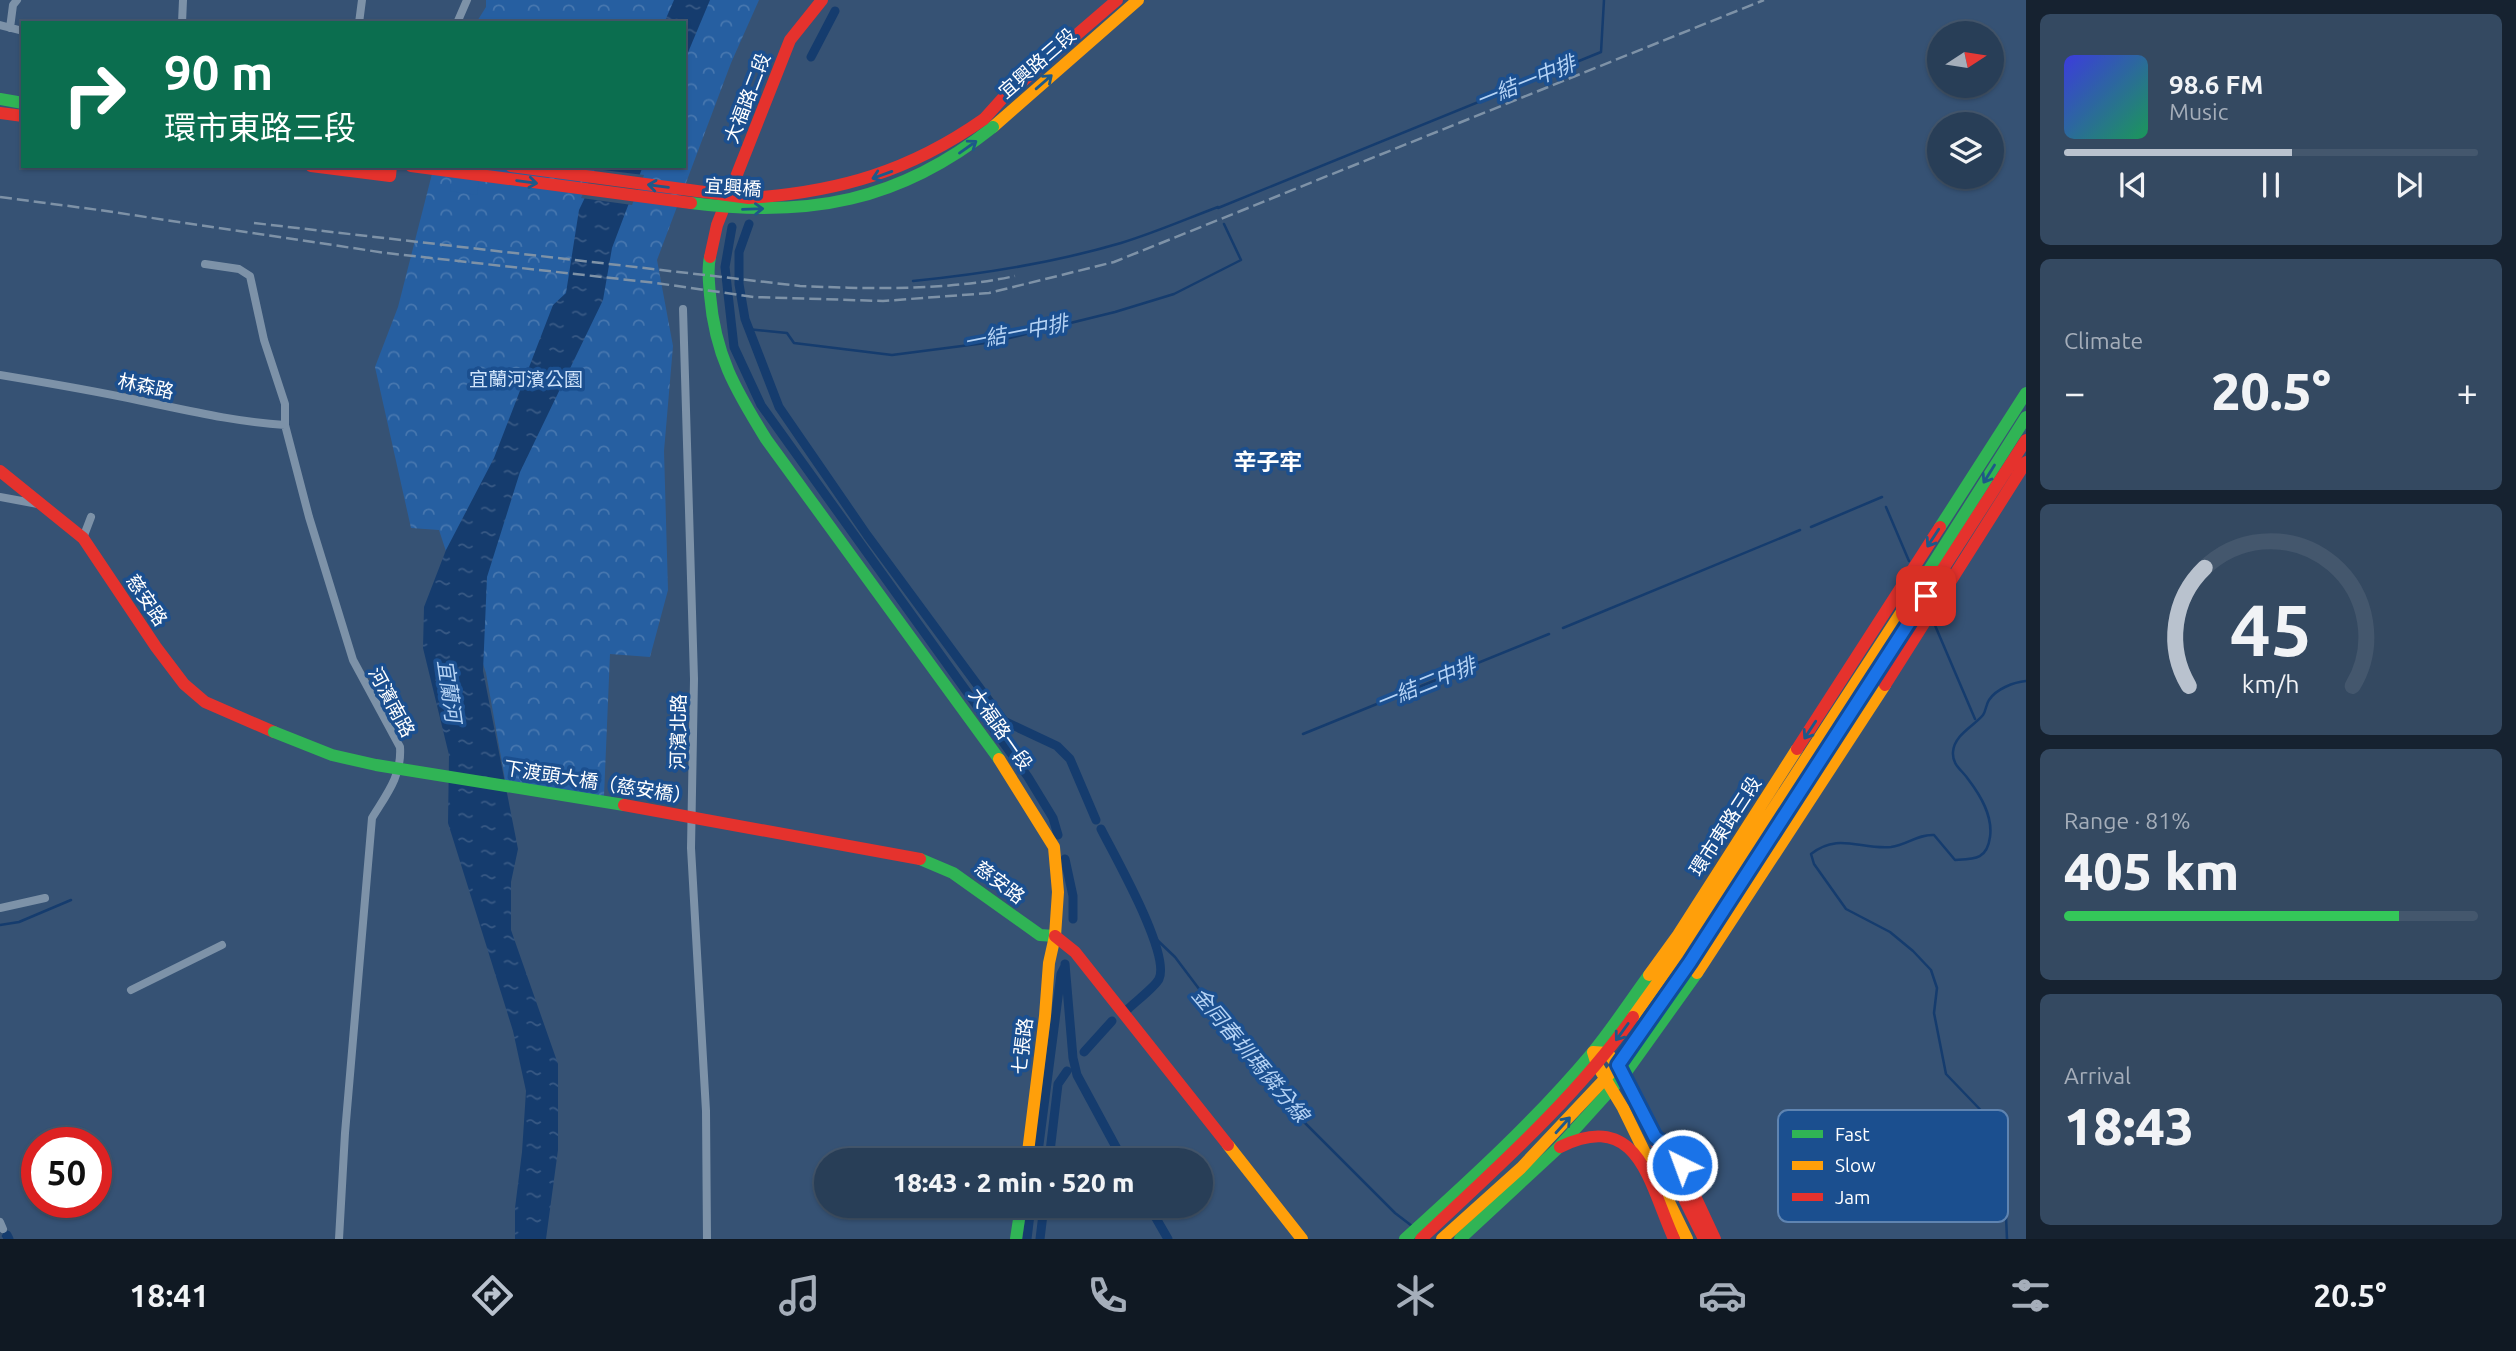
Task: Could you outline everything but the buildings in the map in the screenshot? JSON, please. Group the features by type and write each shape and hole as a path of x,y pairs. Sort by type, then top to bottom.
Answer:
{"main road":[{"name":"大福路二段","path":"720,218 790,40 822,0"},
{"name":"宜興路三段","path":"988,123 1002,99 1117,0"},
{"name":"宜興路三段","path":"988,123 1138,0"},
{"path":"0,99 21,103"},
{"path":"0,113 21,116"},
{"name":"宜興橋","path":"426,168 738,209 790,209 837,202 901,183 946,162 988,123"},
{"name":"宜興橋","path":"526,168 750,198 788,196 818,192 877,177 942,149 988,123"},
{"path":"342,168 372,170 390,176 391,168"},
{"name":"大福路一段","path":"720,218 708,267 709,289 712,321 720,354 735,388 766,439 989,743 1041,822 1054,847 1058,892 1055,936"},
{"name":"環市東路三段","path":"1421,1239 1503,1163 1595,1058 1678,935 2026,393"},
{"name":"環市東路三段","path":"1607,1053 1691,936 2026,417"},
{"path":"1460,1239 1557,1149 1613,1089 1621,1070 2026,440"},
{"path":"1442,1239 1552,1136 1606,1077 1621,1070 1695,976 2026,462"},
{"name":"慈安路","path":"0,471 83,538 184,684 205,702 274,732"},
{"name":"下渡頭大橋（慈安橋）","path":"274,732 332,755 376,765 661,811 920,859"},
{"name":"慈安路","path":"920,859 956,873 1040,935 1055,936"},
{"path":"1055,936 1075,952 1303,1239"},
{"name":"七張路","path":"1028,1148 1045,1016 1046,984 1055,936"},
{"path":"1687,1239 1595,1058 1607,1053 1621,1070 1704,1239"},
{"name":"環市東路三段","path":"1405,1239 1480,1171 1595,1058"},
{"path":"1557,1149 1580,1137 1595,1135 1642,1147"},
{"path":"1655,1137 1675,1153 1715,1239"},
{"path":"1624,1142 1639,1159 1674,1239"},
{"path":"1498,1189 1540,1164"},
{"path":"1016,1239 1019,1218"}],"street":[{"path":"10,28 16,0"},
{"path":"182,21 183,0"},
{"path":"359,21 362,0"},
{"path":"458,21 467,0"},
{"path":"0,25 21,31"},
{"name":"河濱南路","path":"205,264 239,270 250,276 264,341 285,404 285,425 309,517 353,660 400,747 401,763 372,818 345,1133 339,1239"},
{"name":"河濱北路","path":"683,309 694,679 691,848 706,1111 707,1239"},
{"name":"林森路","path":"0,374 195,414 285,425"},
{"path":"0,497 44,505"},
{"path":"83,538 91,517"},
{"path":"0,908 45,898"},
{"path":"131,990 222,945"}],"green space":[{"name":"宜蘭河濱公園","path":"486,0 759,0 731,63 657,260 673,346 664,451 668,590 650,657 610,654 604,796 506,785 486,673 439,530 411,528 375,367 398,307 433,168 686,168 686,21 477,21 486,7"},
{"path":"454,168 481,168 477,195 450,191"}],"water":[{"path":"674,0 710,0 686,57 686,21 665,21"},
{"name":"宜蘭河","path":"599,168 642,168 612,248 603,300 520,472 487,577 483,671 518,849 511,882 511,930 558,1064 558,1150 546,1239 515,1239 515,1208 526,1091 513,1031 448,823 449,755 423,648 424,607 446,550 494,458 553,305 566,293 579,210"}],"pier":[{"path":"595,169 644,175 632,205 581,198"}],"waterway":[{"name":"一結一中排","path":"1218,208 1601,52 1604,0"},
{"path":"811,57 835,11"},
{"path":"913,281 992,271 1095,250 1133,239 1218,207"},
{"path":"749,224 739,252 739,284 745,319 779,407 867,535 1004,721 1057,746 1070,759 1096,820"},
{"name":"一結一中排","path":"747,329 787,333 794,343 892,355 993,342 1115,312 1174,294 1241,260 1224,224"},
{"path":"732,227 725,267 734,347 761,405 1028,777 1053,818 1058,835"},
{"name":"一結二中排","path":"1811,527 1882,497"},
{"name":"一結二中排","path":"1886,507 1909,561"},
{"name":"一結二中排","path":"1563,628 1800,530"},
{"name":"一結二中排","path":"1934,623 1975,719"},
{"name":"一結二中排","path":"1303,734 1549,634"},
{"path":"1981,1110 1946,1074 1934,1013 1937,988 1931,970 1890,932 1846,909 1814,864 1811,854 1831,844 1891,847 1934,835 1955,860 1983,854 1990,837 1990,821 1977,792 1956,764 1953,757 1954,746 1983,715 1992,696 2006,687 2026,681"},
{"path":"1101,829 1149,927 1160,966 1157,982 1128,1009"},
{"path":"1065,859 1073,896 1073,919"},
{"path":"0,925 19,922 71,900"},
{"name":"金同春圳瑪僯分線","path":"1154,937 1175,957 1285,1103 1395,1213 1412,1226"},
{"path":"1065,964 1073,1058 1077,1075 1117,1148"},
{"path":"1039,1148 1061,974 1065,966"},
{"path":"1084,1052 1112,1021"},
{"path":"1050,1148 1058,1084 1067,1071"},
{"path":"1027,1239 1030,1218"},
{"path":"1040,1239 1043,1218"},
{"path":"1156,1218 1168,1239"},
{"path":"2006,1222 2007,1239"},
{"path":"5,1239 3,1236 7,1235"},
{"path":"7,1235 9,1239"}],"railway":[{"path":"0,197 386,253 656,283 754,297 883,301 989,293 1114,262 1764,0"},
{"path":"254,223 800,286 935,287 1015,276"}],"traffic: fast":[{"path":"0,99 21,103"},
{"path":"691,203 774,208 851,199 923,173 993,127"},
{"path":"710,257 709,285 716,336 728,371 745,404 766,439 999,759"},
{"path":"1940,527 2026,393"},
{"path":"1927,573 2026,417"},
{"path":"274,732 332,755 376,765 624,805"},
{"path":"920,859 953,873 1040,935 1055,936"},
{"path":"1460,1239 1557,1149 1624,1075 1697,973"},
{"path":"1405,1239 1478,1172 1548,1102 1599,1044 1649,975"},
{"path":"1016,1239 1019,1218"}],"traffic: slow":[{"path":"993,127 1138,0"},
{"path":"1633,1017 1683,947 1927,573"},
{"path":"1697,973 1885,685"},
{"path":"1649,975 1678,935 1797,749"},
{"path":"999,759 1054,847 1058,892 1028,1148"},
{"path":"1442,1239 1521,1168 1618,1065 1690,962 1793,802"},
{"path":"1629,1088 1618,1065 1607,1053 1593,1052 1597,1065 1623,1108 1687,1239"},
{"path":"1228,1145 1302,1239"}],"traffic: jam":[{"path":"710,257 717,225 790,40 822,0"},
{"path":"984,119 1002,99 1117,0"},
{"path":"0,113 21,116"},
{"path":"526,168 749,198 782,195 872,176 929,152 984,119"},
{"path":"327,168 390,176 391,168"},
{"path":"426,168 691,203"},
{"path":"1793,802 2026,440"},
{"path":"1885,685 2026,462"},
{"path":"0,471 83,538 184,684 205,702 274,732"},
{"path":"1797,749 1940,527"},
{"path":"624,805 920,859"},
{"path":"1055,936 1075,952 1228,1145"},
{"path":"1421,1239 1559,1106 1610,1048 1633,1017"},
{"path":"1629,1088 1704,1239"},
{"path":"1560,1147 1587,1138 1608,1137 1624,1144 1648,1175 1674,1239"},
{"path":"1659,1140 1675,1153 1715,1239"}],"district":[{"name":"辛子牢","path":"1268,462"}],"route":[{"path":"1682,1165 1675,1153 1655,1137 1618,1065 1690,962 1926,596"}]}
